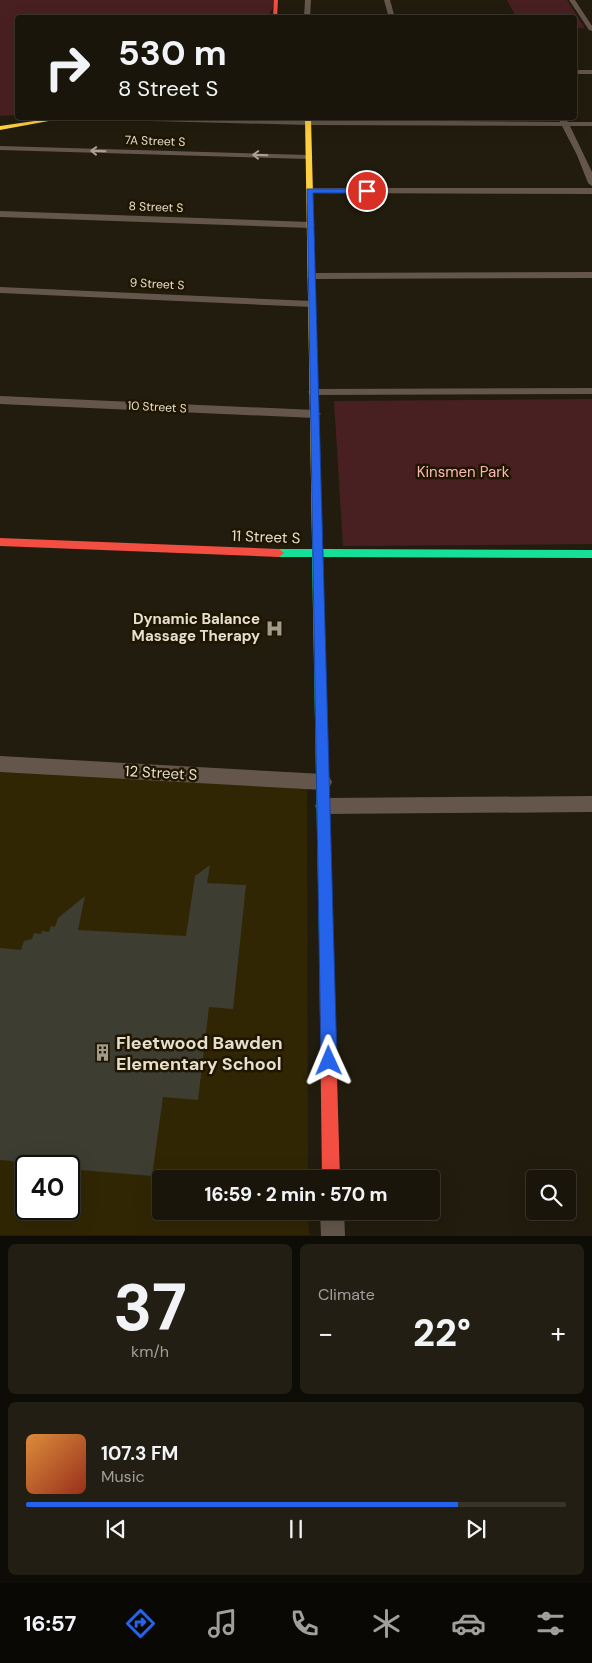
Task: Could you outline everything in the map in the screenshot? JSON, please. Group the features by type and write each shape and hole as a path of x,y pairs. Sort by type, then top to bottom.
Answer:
{"street":[{"path":"275,15 276,0"},
{"path":"307,15 308,0"},
{"path":"387,0 391,15"},
{"path":"572,0 592,29"},
{"path":"583,29 592,29"},
{"path":"577,72 592,72"},
{"path":"0,122 15,120"},
{"path":"0,128 50,120"},
{"path":"331,1170 308,120 564,121 592,124"},
{"path":"564,121 592,183"},
{"name":"7A Street S","path":"0,148 309,156"},
{"path":"310,191 592,191"},
{"name":"8 Street S","path":"0,214 310,225"},
{"path":"312,276 592,275"},
{"name":"9 Street S","path":"0,290 312,304"},
{"path":"314,392 592,391"},
{"name":"10 Street S","path":"0,400 315,414"},
{"name":"11 Street S","path":"0,542 318,554 592,554"},
{"name":"12 Street S","path":"0,764 323,782"},
{"path":"324,806 592,804"},
{"path":"332,1220 332,1236"}],"shaded area":[{"path":"0,771 307,789 308,1170 152,1170 152,1220 308,1220 309,1235 0,1235"}],"green space":[{"path":"0,0 278,0 268,15 15,15 15,115 0,116"},
{"path":"507,0 567,0 577,15 515,15"},
{"path":"577,16 585,28 577,28"},
{"name":"Kinsmen Park","path":"592,399 592,544 343,546 334,401"}],"building":[{"name":"Fleetwood Bawden Elementary School","path":"210,865 207,883 246,885 233,1009 209,1007 198,1100 163,1097 152,1176 80,1170 80,1155 15,1155 15,1164 13,1161 0,1160 0,948 21,950 24,941 32,939 34,933 49,932 51,926 55,927 58,918 85,896 78,930 186,936 195,876"}],"traffic: fast":[{"path":"317,541 326,940"},
{"path":"279,553 592,554"}],"traffic: slow":[{"path":"0,128 50,120"},
{"path":"308,120 317,541"}],"traffic: jam":[{"path":"275,15 276,0"},
{"path":"0,542 279,553"},
{"path":"326,940 331,1170"}],"place":[{"name":"Dynamic Balance Massage Therapy","path":"274,628"},
{"name":"Fleetwood Bawden Elementary School","path":"102,1053"}],"route":[{"path":"329,1061 310,191 367,191"}]}
